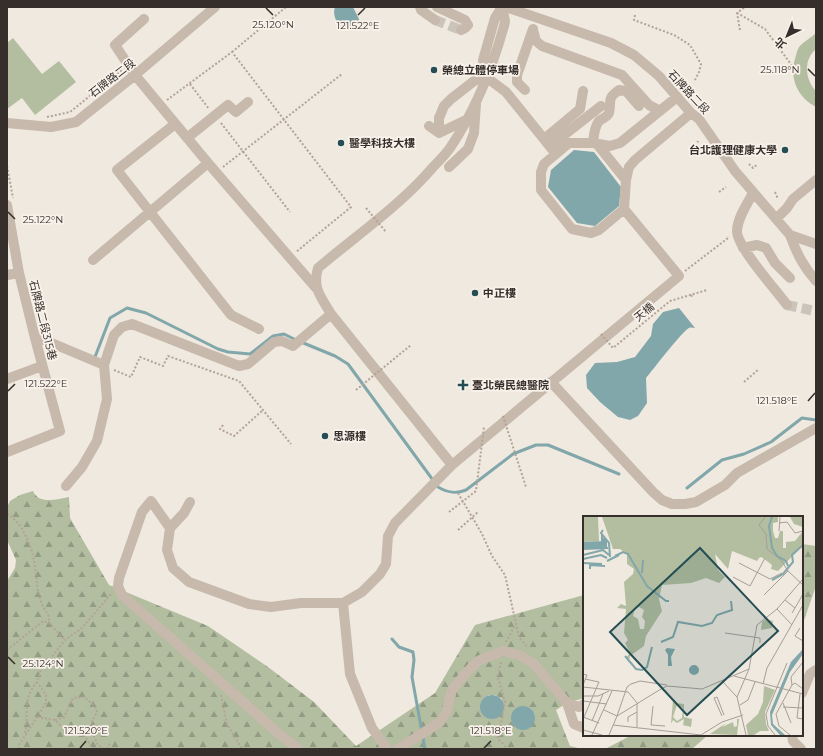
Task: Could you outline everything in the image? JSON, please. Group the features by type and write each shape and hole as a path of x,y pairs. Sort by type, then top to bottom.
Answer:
{"street":[{"name":"石牌路二段","path":"7,123 51,127 76,122 135,75 215,7"},
{"path":"420,7 421,10 435,20"},
{"path":"437,7 464,20 468,24 461,30"},
{"path":"316,288 316,275 318,268 403,199 424,178 450,148 476,101 486,78 483,60 495,18 502,7"},
{"name":"石牌路二段","path":"506,7 611,43 634,55 659,76 690,113 699,119 753,193 790,235 816,244"},
{"path":"525,90 517,82 517,75 538,18"},
{"path":"144,19 115,45 128,65 215,173 316,288 331,314 452,465"},
{"path":"533,30 536,41 542,46 622,75 649,105 660,111"},
{"path":"466,120 439,133 434,126 444,106 451,99 474,81 486,78 506,92 550,146"},
{"path":"626,180 595,144 595,128 599,121 605,118 608,114 609,101 613,94 619,90 626,91 639,106"},
{"path":"583,91 580,109 550,146 541,172 541,190 572,229 591,233 600,230 624,210"},
{"path":"550,146 569,143 610,146 620,143 677,97"},
{"path":"449,167 468,149 474,133 476,101"},
{"path":"187,138 228,105 236,112 248,102"},
{"path":"550,146 601,106"},
{"path":"190,502 184,513 170,528 167,550 173,568 189,582 249,604 271,607 301,603 343,603 362,592 380,574 386,564 388,536 395,523 452,465 679,276 624,210 626,180 629,167 635,160 690,113"},
{"path":"175,124 117,170 231,315 259,329"},
{"path":"93,260 208,164"},
{"path":"776,219 787,208 793,199 816,180"},
{"path":"753,193 742,214 737,231 743,248 787,305"},
{"name":"石牌路二段315巷","path":"7,205 19,273 60,431 7,452"},
{"path":"790,235 797,256 816,281"},
{"path":"743,248 757,244 766,248 775,263 790,278"},
{"path":"7,275 19,273"},
{"path":"66,486 82,467 97,441 107,399 104,365 114,335 122,327 132,324 239,366 248,364 274,342 282,341 293,346 331,314"},
{"path":"35,338 42,339 104,365"},
{"path":"7,379 42,366"},
{"path":"551,382 653,492 662,500 672,504 696,502 725,485 737,473 816,428"},
{"path":"170,528 151,501 142,512 119,578 118,586 122,595 298,749"},
{"path":"343,603 350,674 372,728 387,749"},
{"path":"400,748 440,722 446,713 452,690 466,673 478,661 498,653 519,655 534,664 567,703 574,724 583,728"},
{"path":"803,690 810,674 816,670"},
{"path":"567,703 579,707 583,705"},
{"path":"792,736 793,741 800,749"}],"path":[{"path":"160,105 232,52 286,7"},
{"path":"738,13 745,7"},
{"path":"738,13 740,30"},
{"path":"738,13 765,29 793,66"},
{"path":"635,15 634,20 674,35 690,45 701,64 694,82"},
{"path":"232,52 351,207 289,258"},
{"path":"43,118 70,112 128,65"},
{"path":"215,173 342,74"},
{"path":"190,83 290,212"},
{"path":"696,146 698,141"},
{"path":"749,164 753,168 758,164"},
{"path":"719,192 726,187"},
{"path":"775,192 778,199"},
{"path":"366,208 386,232"},
{"path":"679,276 728,238 729,234"},
{"name":"天橋","path":"601,334 613,348 670,301 707,290"},
{"path":"356,390 411,345"},
{"path":"104,365 131,377 140,357 163,366 168,356 238,381 291,444"},
{"path":"744,382 760,369"},
{"path":"223,425 220,429 234,436 263,410"},
{"path":"503,416 526,487"},
{"path":"449,512 476,491 484,427"},
{"path":"458,494 482,534 492,556 505,575 519,637 530,652"},
{"path":"458,530 478,512"},
{"path":"7,514 11,516 21,527 29,545 34,561 42,605 50,616 49,623"},
{"path":"24,736 27,723 26,703 31,688 37,682 40,672 65,640 82,628 118,586"},
{"path":"7,650 43,622 49,623 65,640"},
{"path":"508,749 498,739 505,702 498,677 498,653 516,624"},
{"path":"217,678 227,724 242,749"},
{"path":"19,749 19,745 24,736 46,703 46,695 37,682"},
{"path":"37,717 54,720 64,717 73,698 84,697 95,706 97,712 92,721 96,730 94,736 98,745 104,749"},
{"path":"54,720 67,732 85,736 92,748"},
{"path":"107,749 110,744"},
{"path":"88,749 99,749"}],"green space":[{"path":"816,33 816,49 809,59 807,70 812,86 816,91 816,107 804,99 796,87 793,66 798,48"},
{"path":"13,38 42,74 59,61 76,82 35,115 22,98 7,109 7,43"},
{"path":"33,491 39,498 44,500 69,497 70,518 109,585 208,626 268,667 314,702 356,746 435,693 475,625 583,595 583,698 567,703 556,710 570,746 582,749 7,749 7,581 15,568 16,560 7,540 7,507 10,501 20,495","holes":["488,695 495,695 502,699 500,716 492,719","524,706 531,709 535,716 520,729 516,727 513,724 512,714"]},
{"path":"803,544 816,546 816,586 803,623"},
{"path":"707,736 692,749 605,749 628,737"}],"water":[{"path":"335,7 353,7 359,19 358,23 353,28 349,29 341,26 334,15"},
{"path":"574,150 594,152 621,187 619,206 595,226 577,223 548,187 551,170"},
{"path":"679,308 695,328 686,330 646,378 647,403 638,416 630,420 618,417 600,402 587,388 586,375 595,363 617,362 635,357 651,336 653,324 663,312"},
{"path":"492,695 497,696 503,702 503,712 497,718 492,719 487,718 481,712 480,707 481,702 487,696"},
{"path":"523,706 528,707 534,713 534,723 528,729 523,730 518,729 512,723 511,718 512,713 518,707"}],"waterway":[{"path":"95,357 110,318 127,308 146,313 218,349 228,352 250,354 273,336 284,334 296,340"},
{"path":"301,342 335,356 348,364 438,487 445,491 459,492 466,490 513,454 536,445 548,445 619,474"},
{"path":"687,488 722,460 744,454 771,442 802,418 816,420"},
{"path":"392,639 399,647 413,652 414,660 412,677 425,749"}],"tunnel":[{"path":"435,20 461,30"},
{"path":"787,305 816,312"}],"place":[{"name":"榮總立體停車場","path":"434,70"},
{"name":"醫學科技大樓","path":"341,143"},
{"name":"台北護理健康大學","path":"785,150"},
{"name":"中正樓","path":"475,293"},
{"name":"臺北榮民總醫院","path":"463,385"},
{"name":"思源樓","path":"325,436"}]}
